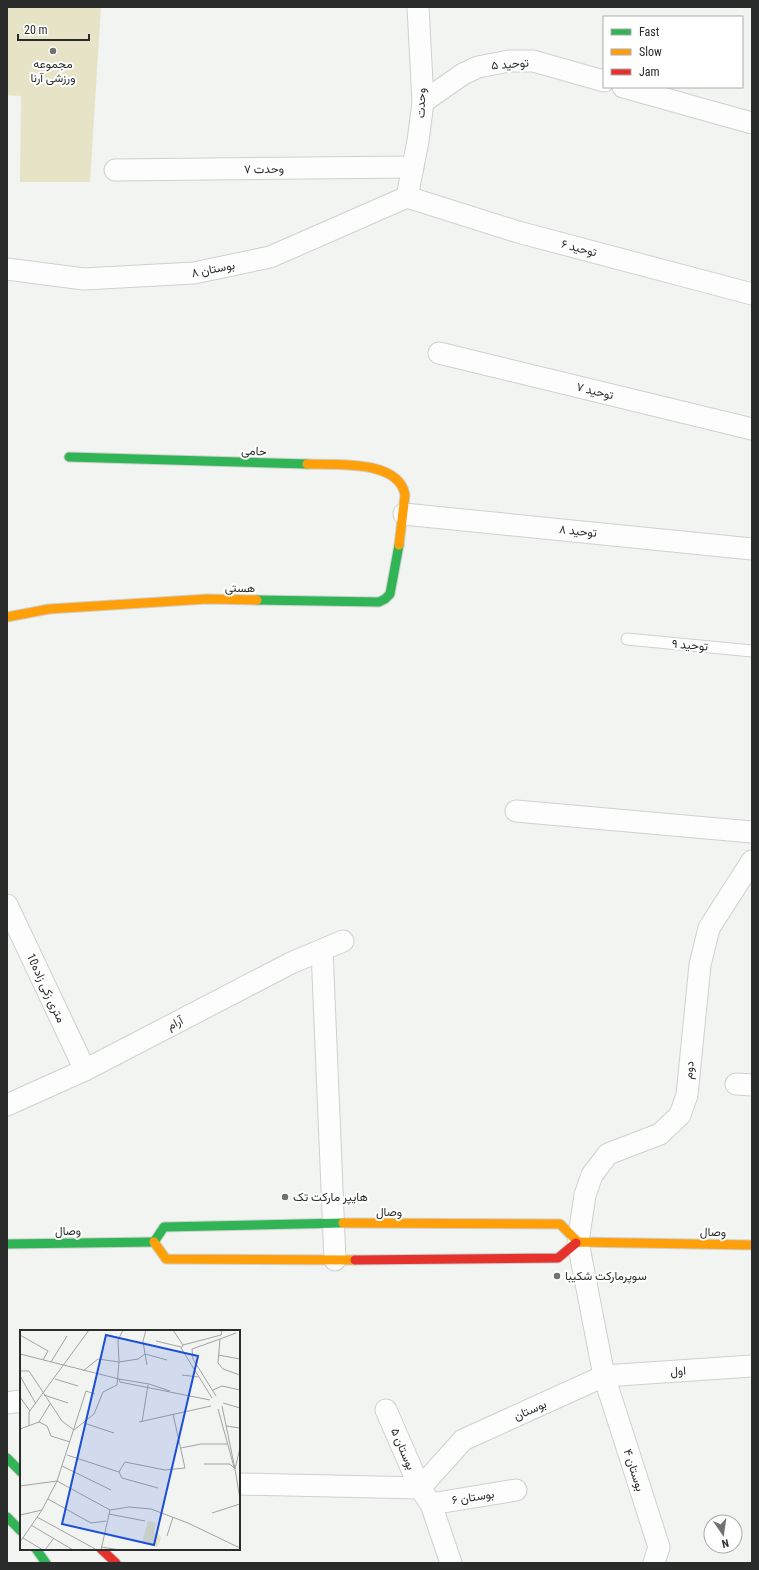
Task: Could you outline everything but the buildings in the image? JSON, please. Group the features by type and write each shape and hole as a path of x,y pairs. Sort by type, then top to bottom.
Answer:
{"main road":[{"name":"حامی","path":"69,457 373,468 393,476 404,487 404,514"},
{"name":"هستی","path":"7,617 49,609 207,599 379,602 386,599 390,594 404,514"},
{"name":"وصال","path":"7,1244 154,1242 164,1227 333,1223 560,1224 578,1242 752,1245"},
{"path":"154,1242 166,1259 335,1260 558,1258 578,1242"},
{"path":"7,1458 20,1471"},
{"path":"7,1517 20,1530"},
{"path":"37,1550 46,1563"},
{"path":"102,1550 116,1563"}],"street":[{"name":"وحدت","path":"407,197 418,140 423,102 418,7"},
{"name":"توحید ۵","path":"423,102 463,74 478,67 509,61 532,61 603,81"},
{"path":"626,88 752,123"},
{"name":"وحدت ۷","path":"115,170 413,167"},
{"name":"بوستان ۸","path":"7,269 84,279 194,273 270,257 407,197"},
{"name":"توحید ۶","path":"407,197 518,232 752,294"},
{"name":"توحید ۷","path":"439,353 752,429"},
{"name":"توحید ۸","path":"404,514 752,549"},
{"path":"516,811 752,832"},
{"name":"دوم","path":"578,1242 585,1195 592,1175 608,1154 660,1134 680,1115 687,1095 700,965 709,928 752,861"},
{"name":"10متری زکی زاده","path":"7,905 85,1070"},
{"name":"آرام","path":"7,1105 85,1070 291,963 343,941"},
{"path":"322,950 335,1260"},
{"path":"578,1242 604,1376"},
{"name":"اول","path":"604,1376 752,1366"},
{"name":"بوستان","path":"425,1496 463,1440 604,1376"},
{"name":"بوستان ۴","path":"604,1376 659,1547 654,1563"},
{"path":"7,1402 20,1401"},
{"name":"بوستان ۵","path":"386,1410 425,1496"},
{"name":"بوستان ۶","path":"240,1484 425,1496 516,1490"},
{"path":"425,1496 451,1563"}],"lane":[{"name":"توحید ۹","path":"627,639 752,651"}],"shaded area":[{"name":"مجموعه ورزشی آرنا","path":"7,7 101,7 90,182 20,182 21,96 7,95"}],"traffic: fast":[{"path":"69,457 307,464"},
{"path":"257,600 379,602 390,594 399,545"},
{"path":"154,1242 164,1227 343,1223"},
{"path":"7,1244 154,1242"},
{"path":"7,1458 20,1471"},
{"path":"7,1517 20,1530"},
{"path":"37,1550 46,1563"}],"traffic: slow":[{"path":"307,464 364,466 391,475 400,483 405,495 399,545"},
{"path":"7,617 49,609 207,599 257,600"},
{"path":"343,1223 560,1224 578,1242"},
{"path":"154,1242 166,1259 355,1260"},
{"path":"576,1243 752,1245"}],"traffic: jam":[{"path":"355,1260 558,1258 576,1243"},
{"path":"102,1550 116,1563"}],"place":[{"name":"مجموعه ورزشی آرنا","path":"53,51"},
{"name":"هایپر مارکت تک","path":"285,1197"},
{"name":"سوپرمارکت شکیبا","path":"557,1276"}]}
